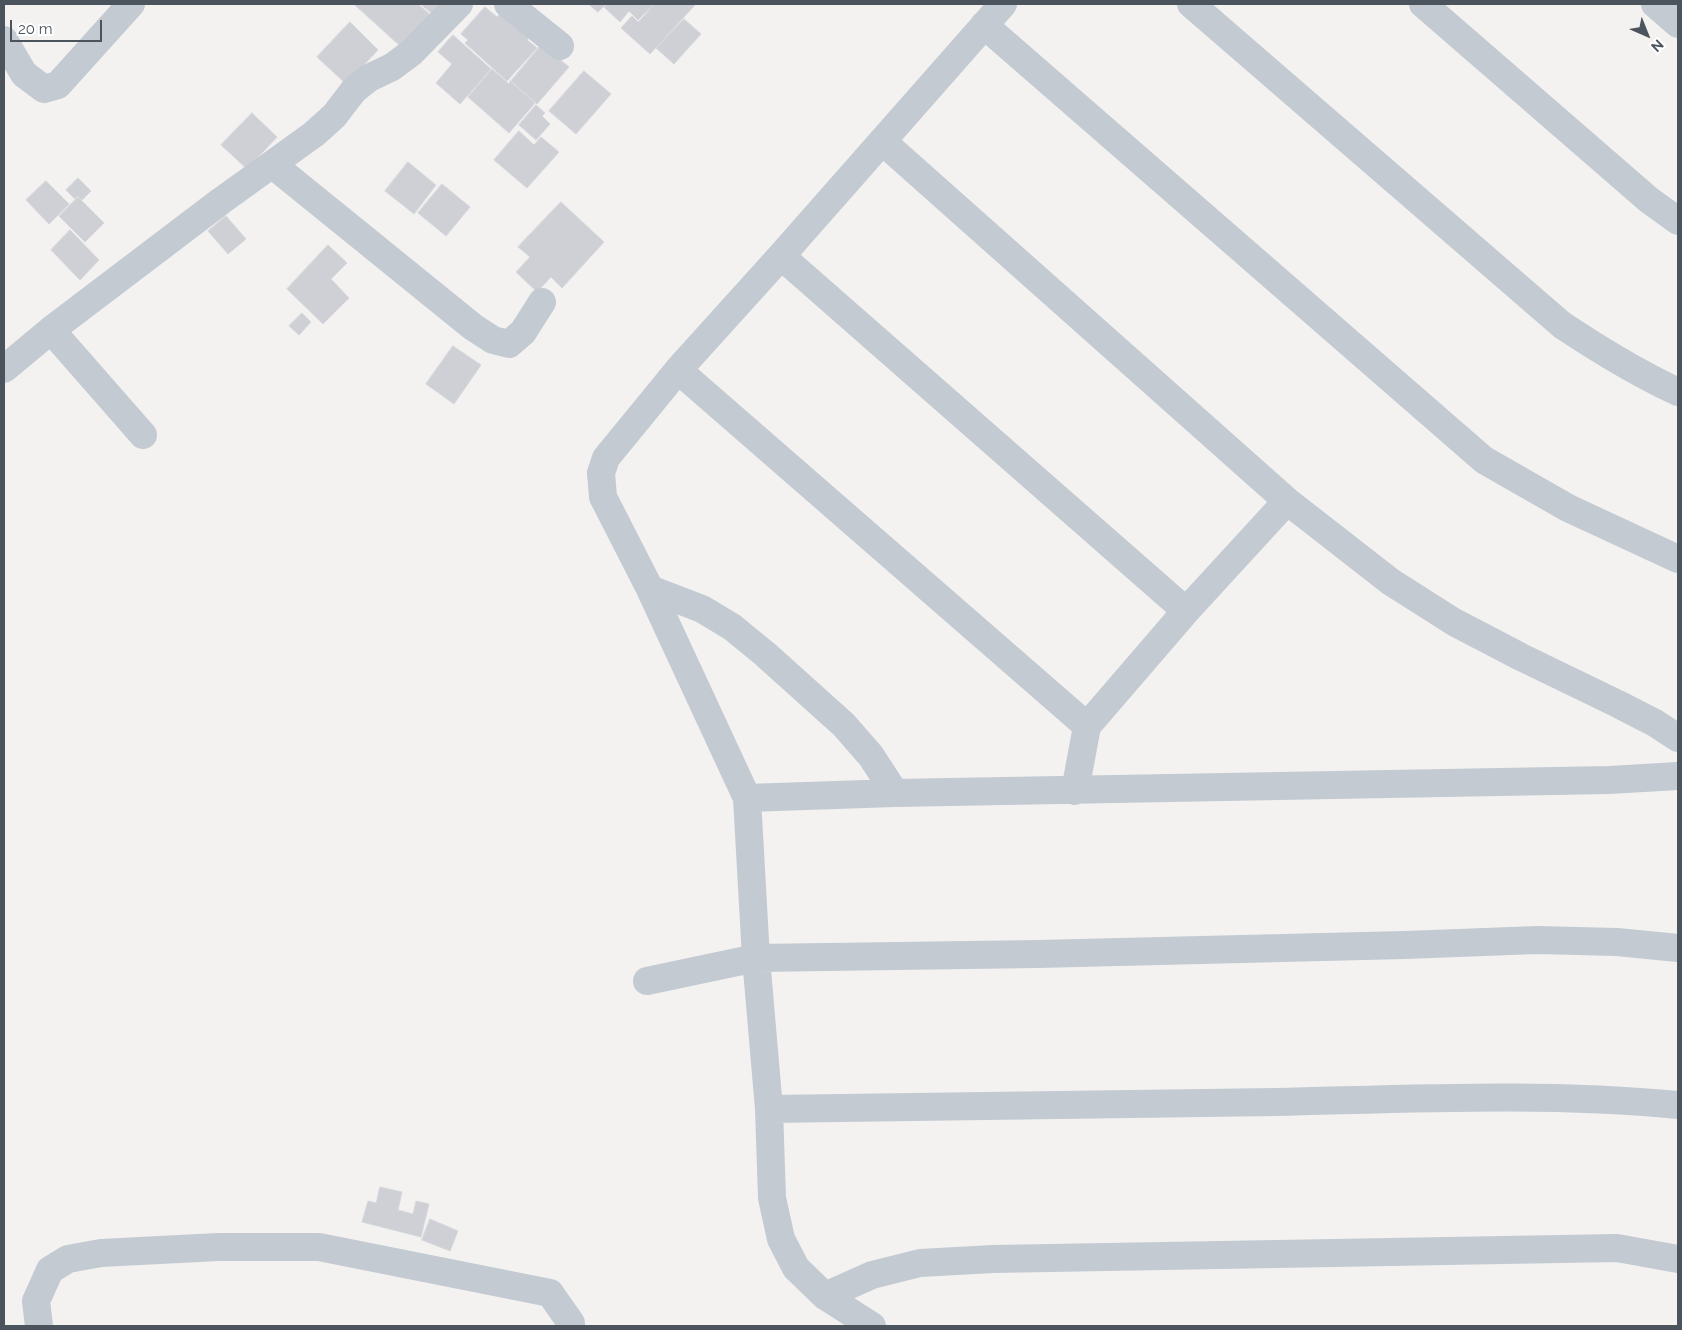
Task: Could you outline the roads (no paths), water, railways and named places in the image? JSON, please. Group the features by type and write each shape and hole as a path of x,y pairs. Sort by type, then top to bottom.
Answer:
{"street":[{"path":"4,40 24,74 44,89 58,86 131,4"},
{"path":"4,369 51,330 221,201 314,134 334,116 354,90 369,78 392,67 411,53 459,4"},
{"path":"508,4 560,46"},
{"path":"872,1326 825,1296 796,1268 781,1239 772,1198 769,1109 756,958 747,798 650,589 603,497 601,474 606,458 678,370 1003,4"},
{"path":"1191,4 1562,325 1609,357 1649,379 1678,392"},
{"path":"1423,4 1648,200 1678,221"},
{"path":"1655,4 1678,24"},
{"path":"984,25 1484,460 1568,508 1678,559"},
{"path":"882,141 1287,501 1391,582 1454,622 1655,723 1678,738"},
{"path":"273,165 472,327 492,340 509,344 523,332 542,302"},
{"path":"781,256 1186,610"},
{"path":"51,330 143,435"},
{"path":"678,370 1087,726"},
{"path":"1075,791 1087,726 1186,610 1287,501"},
{"path":"650,589 702,609 732,627 765,654 844,725 871,756 894,793"},
{"path":"747,798 894,793 1589,780 1678,776"},
{"path":"647,981 756,958 1038,954 1537,940 1617,942 1678,948"},
{"path":"769,1109 1505,1097 1638,1101 1678,1105"},
{"path":"39,1326 36,1300 50,1270 68,1259 101,1253 237,1247 319,1247 550,1293 571,1323 571,1326"},
{"path":"825,1296 872,1275 920,1263 993,1258 1617,1248 1678,1260"}]}
